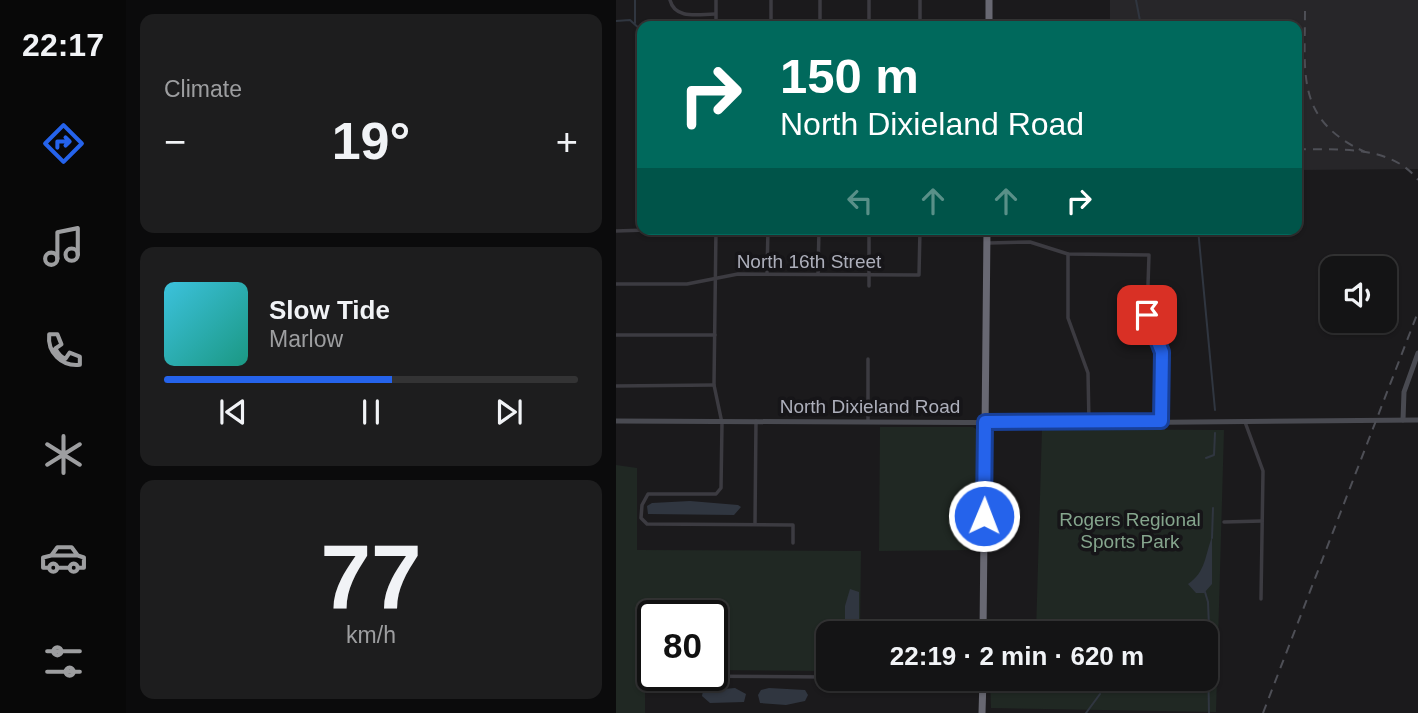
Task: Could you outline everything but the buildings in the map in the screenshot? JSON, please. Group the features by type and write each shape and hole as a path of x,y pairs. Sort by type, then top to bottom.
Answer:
{"highway":[{"path":"989,0 989,21"},
{"path":"983,621 987,235"},
{"path":"982,713 983,691"}],"street":[{"path":"670,0 674,10 683,14 715,14"},
{"path":"716,0 716,21"},
{"path":"771,0 771,21"},
{"path":"820,0 820,21"},
{"path":"869,0 869,21"},
{"path":"920,0 920,21"},
{"path":"616,231 637,230"},
{"path":"716,235 714,385 722,422 719,492 648,494 643,499 641,518 647,524 793,525 793,543"},
{"path":"767,273 768,235"},
{"path":"818,274 819,235"},
{"path":"869,235 869,286"},
{"name":"North 16th Street","path":"616,284 678,285 734,274 767,273 919,275 920,235"},
{"path":"987,243 1030,242 1068,254 1149,255 1147,315 1162,352 1161,421"},
{"path":"1068,254 1068,318 1088,373 1089,423"},
{"path":"616,335 715,335"},
{"path":"1403,420 1404,392 1418,353"},
{"path":"868,359 868,422"},
{"path":"616,386 714,385"},
{"path":"1245,420 1263,471 1261,599"},
{"name":"North Dixieland Road","path":"616,421 1089,423 1418,420"},
{"path":"755,524 756,421"},
{"path":"1224,522 1262,520"},
{"path":"728,676 816,677"}],"shaded area":[{"path":"1110,0 1418,0 1418,169 1302,170 1302,21 1110,21"},
{"path":"690,501 741,507 734,515 648,514 647,506 652,503"},
{"path":"1212,537 1212,584 1204,593 1196,593 1188,584 1202,569"},
{"path":"850,589 859,592 859,621 845,621 845,606"},
{"path":"735,688 746,694 744,702 710,703 702,696 703,691 728,691 728,689"},
{"path":"761,690 805,690 808,695 805,701 786,705 760,703 758,695"}],"green space":[{"path":"880,427 973,427 977,430 976,550 879,551"},
{"name":"Rogers Regional Sports Park","path":"1042,429 1224,430 1218,642 1218,621 1036,621"},
{"path":"616,465 637,468 637,550 861,551 860,621 816,621 816,671 728,670 728,600 637,600 637,691 645,691 645,713 616,713"},
{"name":"Rogers Regional Sports Park","path":"990,691 1217,691 1216,712 991,708"}],"waterway":[{"path":"635,0 635,23"},
{"path":"1136,0 1140,21"},
{"path":"616,21 630,20 637,26"},
{"path":"1199,235 1215,410"},
{"path":"1206,458 1214,455 1215,433"},
{"path":"1212,538 1213,508"},
{"path":"1205,592 1209,621"},
{"path":"1209,691 1209,713"},
{"path":"1086,713 1100,694"}],"railway":[{"path":"1305,11 1305,56 1309,94 1327,126 1365,152"},
{"path":"1302,149 1362,151 1378,155 1406,168 1418,180"},
{"path":"1263,713 1418,312"}],"route":[{"path":"984,516 985,422 1161,421 1162,352 1147,315"}]}
